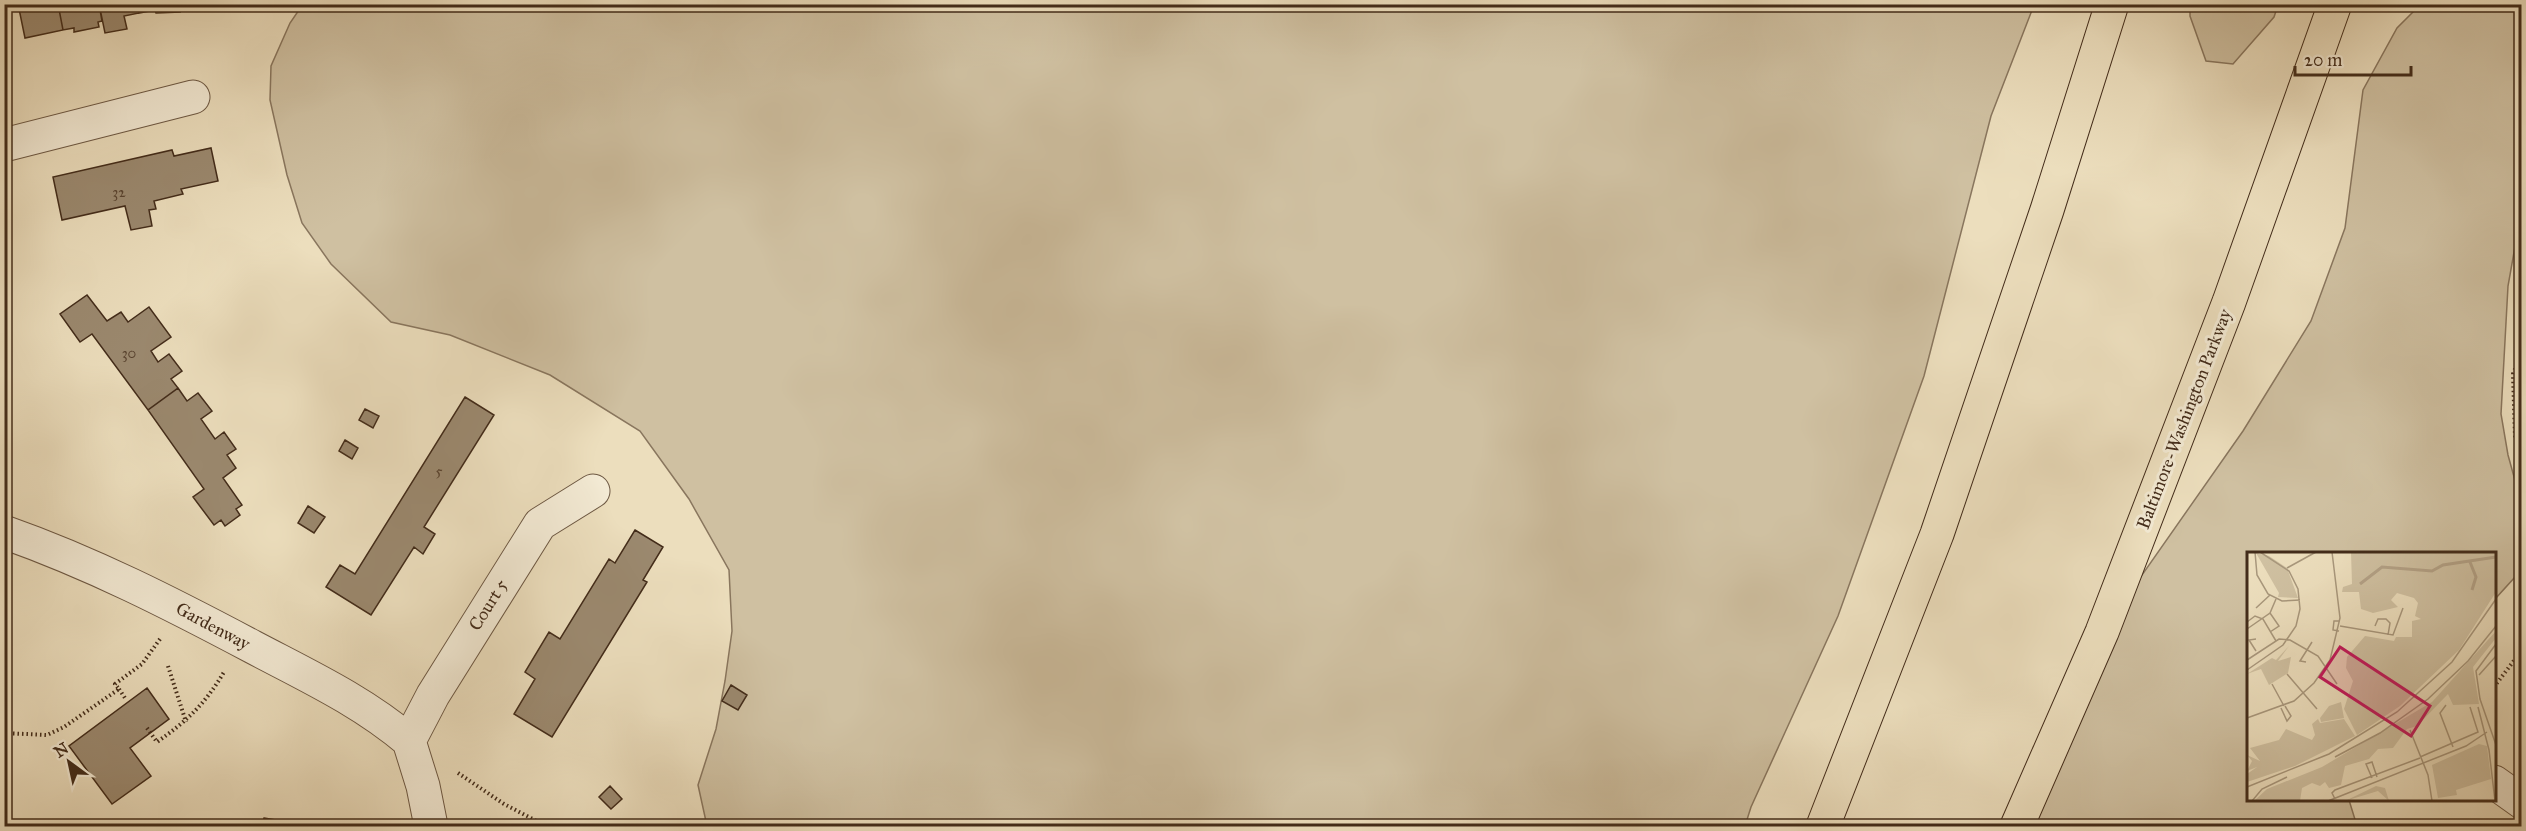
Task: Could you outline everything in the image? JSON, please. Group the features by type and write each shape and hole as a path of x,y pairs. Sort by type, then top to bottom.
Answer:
{"highway":[{"path":"1823,826 1937,534 2048,210 2112,4"},
{"name":"Baltimore-Washington Parkway","path":"2017,826 2102,632 2217,335 2335,4"}],"street":[{"path":"4,145 193,97"},
{"name":"Court 5","path":"410,741 433,695 540,524 592,491"},
{"name":"Gardenway","path":"4,532 90,565 179,608 350,698 381,717 410,741"},
{"path":"410,741 423,786 431,826"},
{"path":"2496,783 2522,802"}],"path":[{"path":"2522,352 2513,374 2515,436 2522,440"},
{"path":"125,698 115,684 149,656 179,608"},
{"path":"147,728 157,742 186,722 213,691 243,642"},
{"path":"2496,684 2522,650"},
{"path":"168,666 170,679 186,722"},
{"path":"4,733 47,735 64,727 118,689"},
{"path":"457,773 504,804 546,826"}],"shaded area":[{"path":"303,4 2034,5 1991,116 1924,376 1838,616 1751,807 1745,826 707,826 698,785 716,729 725,681 732,631 729,570 689,499 640,431 550,375 450,335 391,322 331,264 302,223 287,175 270,100 271,66 290,23"},
{"path":"2190,4 2278,5 2274,17 2233,64 2206,61 2190,16"},
{"path":"2420,5 2521,5 2521,213 2508,286 2501,414 2508,455 2521,502 2521,560 2515,577 2496,598 2496,552 2247,552 2247,801 2349,801 2357,826 2017,826 2102,632 2243,431 2311,321 2345,228 2363,90 2397,28"}],"building":[{"path":"18,4 58,4 63,30 25,38"},
{"path":"58,4 99,4 102,21 98,22 99,27 74,32 74,28 63,30"},
{"path":"99,4 138,4 139,13 124,16 127,29 105,33"},
{"path":"138,4 181,4 178,5 180,12 156,13 155,10 139,13"},
{"path":"211,148 218,181 181,189 183,194 154,201 156,209 149,210 152,226 131,230 125,206 62,220 53,177 172,150 174,156"},
{"path":"87,295 107,321 121,312 128,322 149,307 171,337 151,351 158,362 169,354 182,371 171,379 178,388 148,410 92,334 80,342 60,314"},
{"path":"178,388 187,401 198,393 212,411 201,419 215,439 224,432 236,449 227,455 236,468 223,478 242,505 236,509 240,515 225,526 221,520 214,525 193,497 204,489 148,410"},
{"path":"465,397 494,415 424,527 435,534 423,554 414,547 371,615 326,587 340,565 355,574"},
{"path":"365,409 379,416 373,428 359,420"},
{"path":"345,440 358,448 352,459 339,451"},
{"path":"308,506 325,517 314,533 298,523"},
{"path":"635,530 663,547 643,580 647,582 552,737 514,714 535,679 525,672 549,632 560,639 609,559 615,563"},
{"path":"731,685 747,695 738,710 722,701"},
{"path":"147,688 169,719 130,748 151,776 112,804 69,746"},
{"path":"610,786 622,799 611,809 599,797"},
{"path":"264,818 299,824 299,826 247,826 248,820 263,822"}]}
